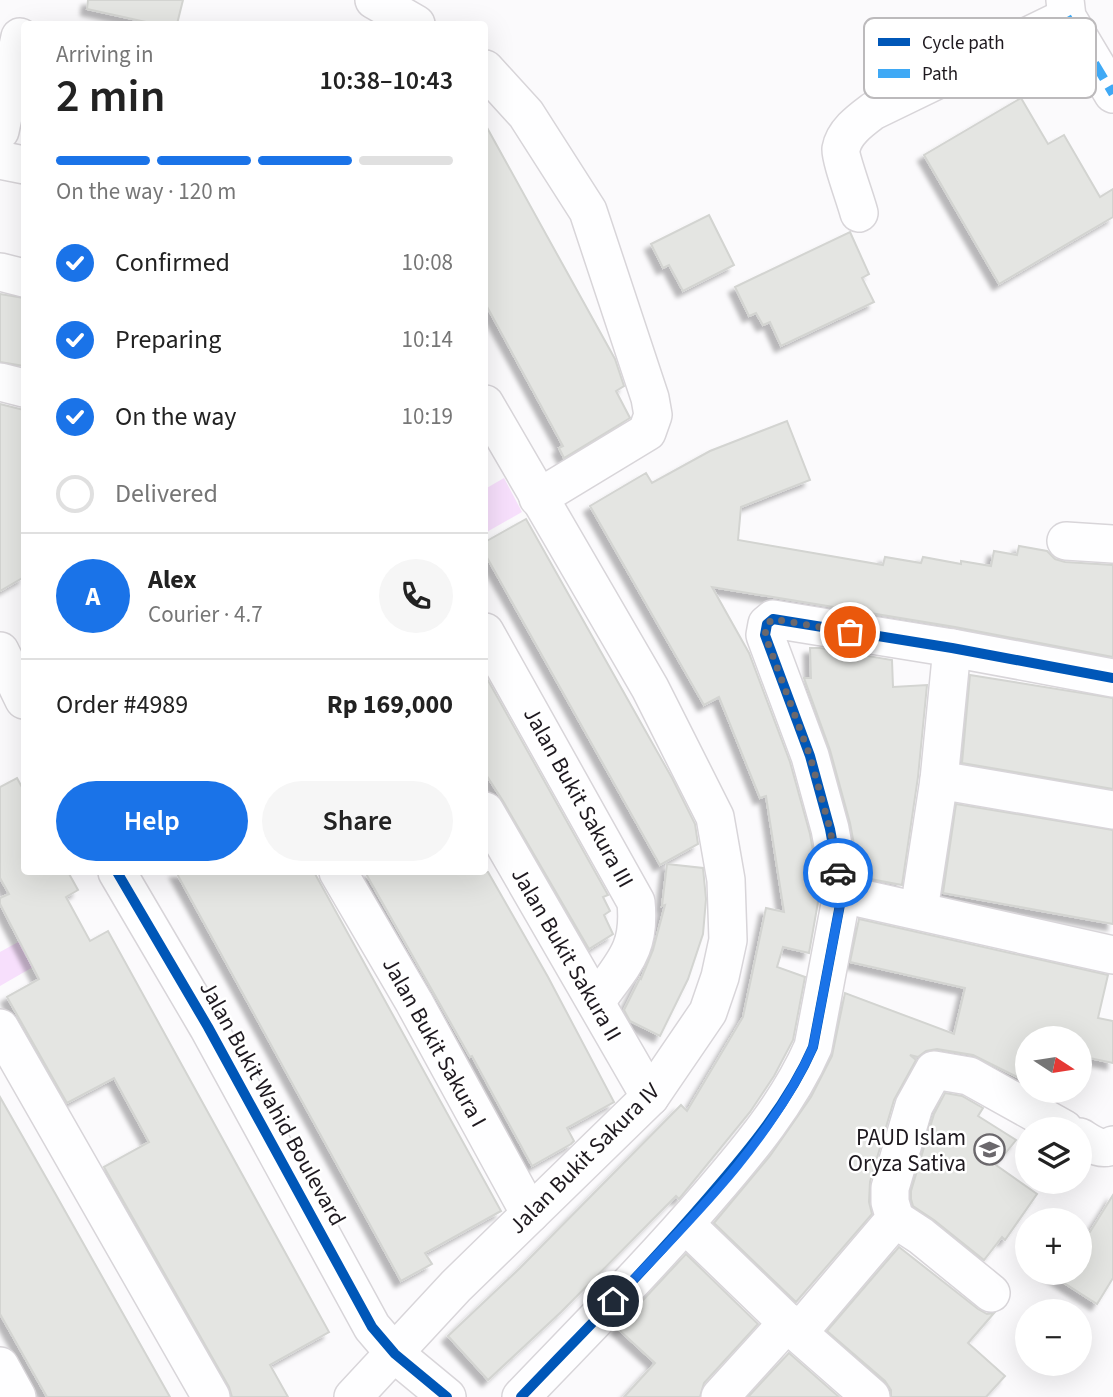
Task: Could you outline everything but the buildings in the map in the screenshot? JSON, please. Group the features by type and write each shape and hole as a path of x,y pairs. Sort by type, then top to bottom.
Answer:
{"street":[{"path":"374,0 411,21"},
{"path":"1047,18 1066,8"},
{"path":"0,131 15,36"},
{"path":"1096,63 1113,94"},
{"path":"488,72 526,114 588,211 650,398 653,415 647,432 538,498"},
{"path":"859,213 841,150 847,135 860,121 897,98"},
{"path":"0,160 21,164"},
{"path":"0,272 21,277"},
{"path":"0,383 21,387"},
{"name":"Jalan Bukit Sakura IV","path":"353,1397 382,1362 456,1286 650,1097 708,1012 720,977 728,940 726,880 715,817 650,688 488,409"},
{"path":"1066,541 1113,544"},
{"path":"521,1397 685,1224 757,1141 806,1063 813,1047 842,894 830,829 810,756 765,635 767,624 773,619 953,648 1113,678"},
{"name":"Jalan Bukit Sakura III","path":"488,637 636,902 639,926 633,948 596,1002"},
{"path":"919,910 939,780 953,648"},
{"path":"0,651 21,694"},
{"path":"939,780 1113,810"},
{"name":"Jalan Bukit Sakura II","path":"488,816 650,1097"},
{"name":"Jalan Bukit Wahid Boulevard","path":"119,875 208,1027 382,1362"},
{"name":"Jalan Bukit Sakura I","path":"340,875 414,1002 530,1214"},
{"path":"842,894 1113,955"},
{"path":"0,1028 211,1397"},
{"path":"990,1293 921,1236 895,1219 890,1202 890,1188 915,1106 934,1070 969,1076 1042,1117"},
{"path":"1092,1144 1099,1148 1113,1145"},
{"path":"720,1397 793,1328 895,1219"},
{"path":"685,1224 793,1328 871,1397"},
{"path":"382,1362 447,1397"},
{"path":"0,1366 17,1397"}],"shaded area":[{"path":"504,478 522,512 488,531 488,487"},
{"path":"20,941 66,948 0,986 0,952"}],"marked path":[{"path":"1096,66 1113,94"}],"cycle path":[{"path":"521,1397 664,1247 739,1161 780,1106 813,1047 842,894 830,829 810,756 765,635 767,624 773,619 1113,678"},
{"path":"119,875 208,1027 372,1327 395,1354 447,1397"}],"way so far":[{"path":"838,873 830,829 810,756 765,629 773,619 850,632"}],"place":[{"name":"PAUD Islam Oryza Sativa","path":"989,1150"}],"route":[{"path":"613,1301 757,1141 806,1063 813,1047 842,894 838,873"}]}
